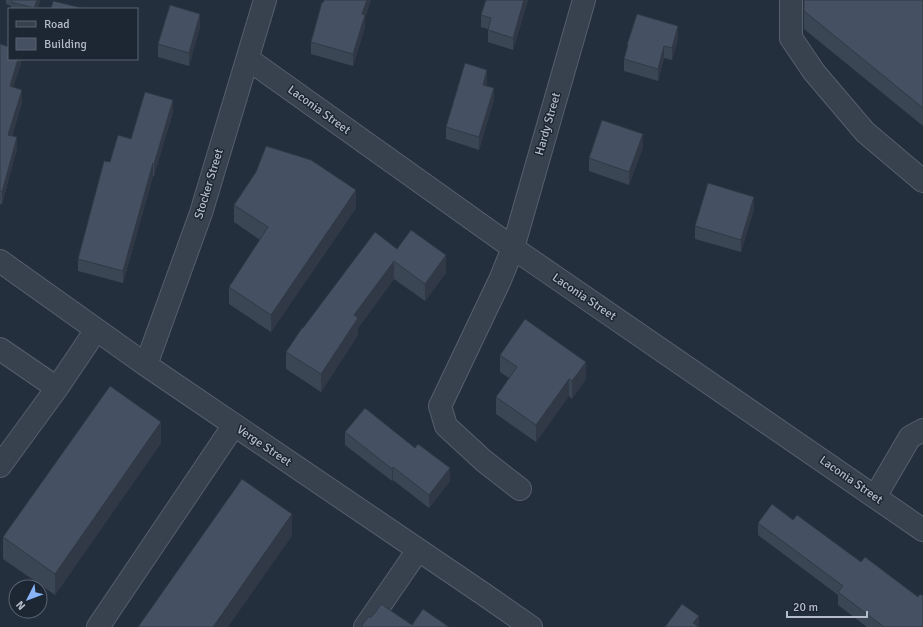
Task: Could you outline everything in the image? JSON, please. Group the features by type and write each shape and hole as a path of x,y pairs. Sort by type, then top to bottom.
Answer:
{"street":[{"name":"Stocker Street","path":"146,365 201,213 265,0"},
{"name":"Hardy Street","path":"520,489 484,461 446,426 440,406 500,280 513,248 584,0"},
{"path":"791,0 791,38 814,72 865,132 923,181"},
{"name":"Laconia Street","path":"248,59 513,248 923,530"},
{"name":"Verge Street","path":"0,261 146,365 531,627"},
{"path":"0,466 57,388 96,330"},
{"path":"0,349 57,388"},
{"path":"98,627 234,425"},
{"path":"874,497 910,437 923,430"},
{"path":"365,627 418,550"}],"building":[{"path":"12,0 37,0 34,8 11,2"},
{"path":"324,0 367,0 362,14 365,15 353,54 311,42 322,2 323,3"},
{"path":"486,0 524,0 513,38 488,30 491,18 481,15"},
{"path":"804,0 923,0 923,108 804,11"},
{"path":"53,1 82,8 51,8"},
{"path":"170,5 200,14 189,53 158,44"},
{"path":"637,14 678,26 672,48 664,46 658,69 624,59"},
{"path":"0,44 8,47 8,60 18,60 10,86 22,90 8,135 17,137 2,192 0,191"},
{"path":"465,63 487,70 483,85 494,88 479,137 446,127"},
{"path":"145,92 173,100 154,164 153,163 123,271 78,259 104,161 110,162 118,135 131,139"},
{"path":"602,120 643,134 629,172 589,158"},
{"path":"266,146 311,160 356,190 271,315 229,287 268,227 234,205 256,172"},
{"path":"708,183 754,197 741,240 695,226"},
{"path":"411,230 446,255 425,284 394,261 354,315 358,318 321,374 286,352 302,328 375,232 397,249"},
{"path":"525,319 586,362 572,381 569,379 536,425 496,397 517,367 500,355"},
{"path":"110,386 161,422 55,574 3,537"},
{"path":"365,408 415,448 418,444 450,468 429,495 393,467 392,469 345,432"},
{"path":"242,479 292,514 213,627 138,627"},
{"path":"772,504 793,520 797,515 861,562 865,557 918,597 920,594 923,596 923,627 884,627 838,592 843,586 758,523"},
{"path":"381,604 412,625 423,609 449,627 361,627 368,617 371,617 375,613"},
{"path":"682,604 699,616 693,623 699,627 665,627"}]}
